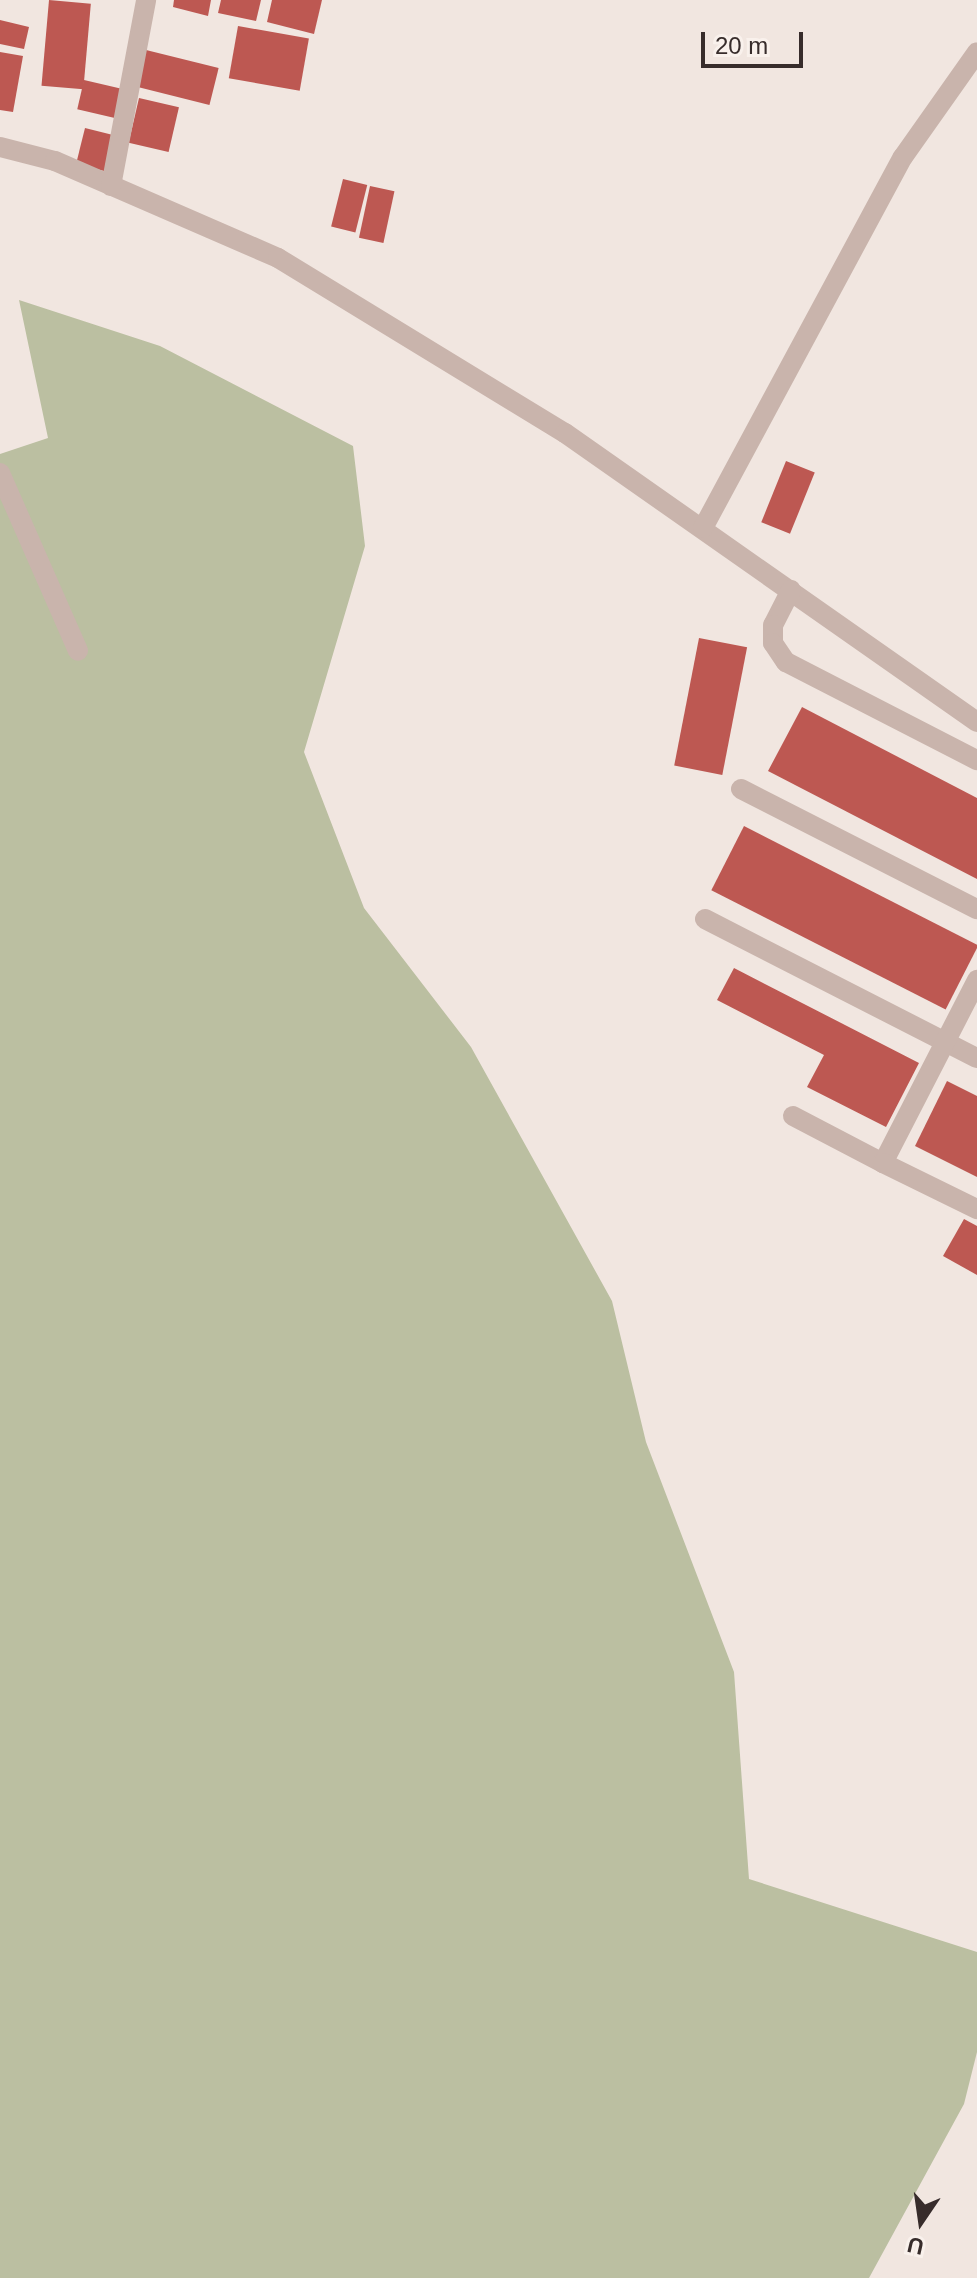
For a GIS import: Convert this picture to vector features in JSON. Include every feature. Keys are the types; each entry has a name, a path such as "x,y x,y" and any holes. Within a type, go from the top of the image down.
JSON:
{"street":[{"path":"111,186 146,0"},
{"path":"703,528 903,157 977,52"},
{"path":"0,147 111,186 278,258 565,433 977,722"},
{"path":"0,473 78,651"},
{"path":"791,590 773,625 773,643 786,662 977,760"},
{"path":"741,789 977,909"},
{"path":"705,919 977,1058"},
{"path":"883,1163 977,980"},
{"path":"793,1116 977,1209"}],"green space":[{"path":"19,300 160,346 353,446 365,546 304,752 364,908 471,1047 612,1301 646,1442 734,1672 749,1879 977,1952 977,2052 964,2104 869,2278 0,2278 0,454 48,438"}],"building":[{"path":"49,0 91,4 83,89 42,86"},
{"path":"174,0 211,0 208,16 173,7"},
{"path":"221,0 261,0 256,21 218,13"},
{"path":"272,0 322,0 314,34 267,22"},
{"path":"0,20 29,27 24,49 0,44"},
{"path":"238,26 309,39 300,91 229,78"},
{"path":"142,49 219,68 209,105 133,86"},
{"path":"0,52 23,56 13,112 0,110"},
{"path":"84,80 127,90 120,119 77,109"},
{"path":"139,98 179,107 169,152 129,143"},
{"path":"85,128 118,136 109,172 76,164"},
{"path":"343,179 367,185 355,233 331,227"},
{"path":"370,186 394,191 383,243 359,238"},
{"path":"786,461 815,473 790,534 761,522"},
{"path":"699,638 747,647 722,775 674,766"},
{"path":"802,707 977,798 977,879 768,771"},
{"path":"744,826 977,945 946,1010 711,890"},
{"path":"734,968 919,1063 886,1127 807,1087 824,1055 717,1000"},
{"path":"947,1081 977,1096 977,1177 915,1146"},
{"path":"964,1219 977,1226 977,1275 943,1256"}]}
